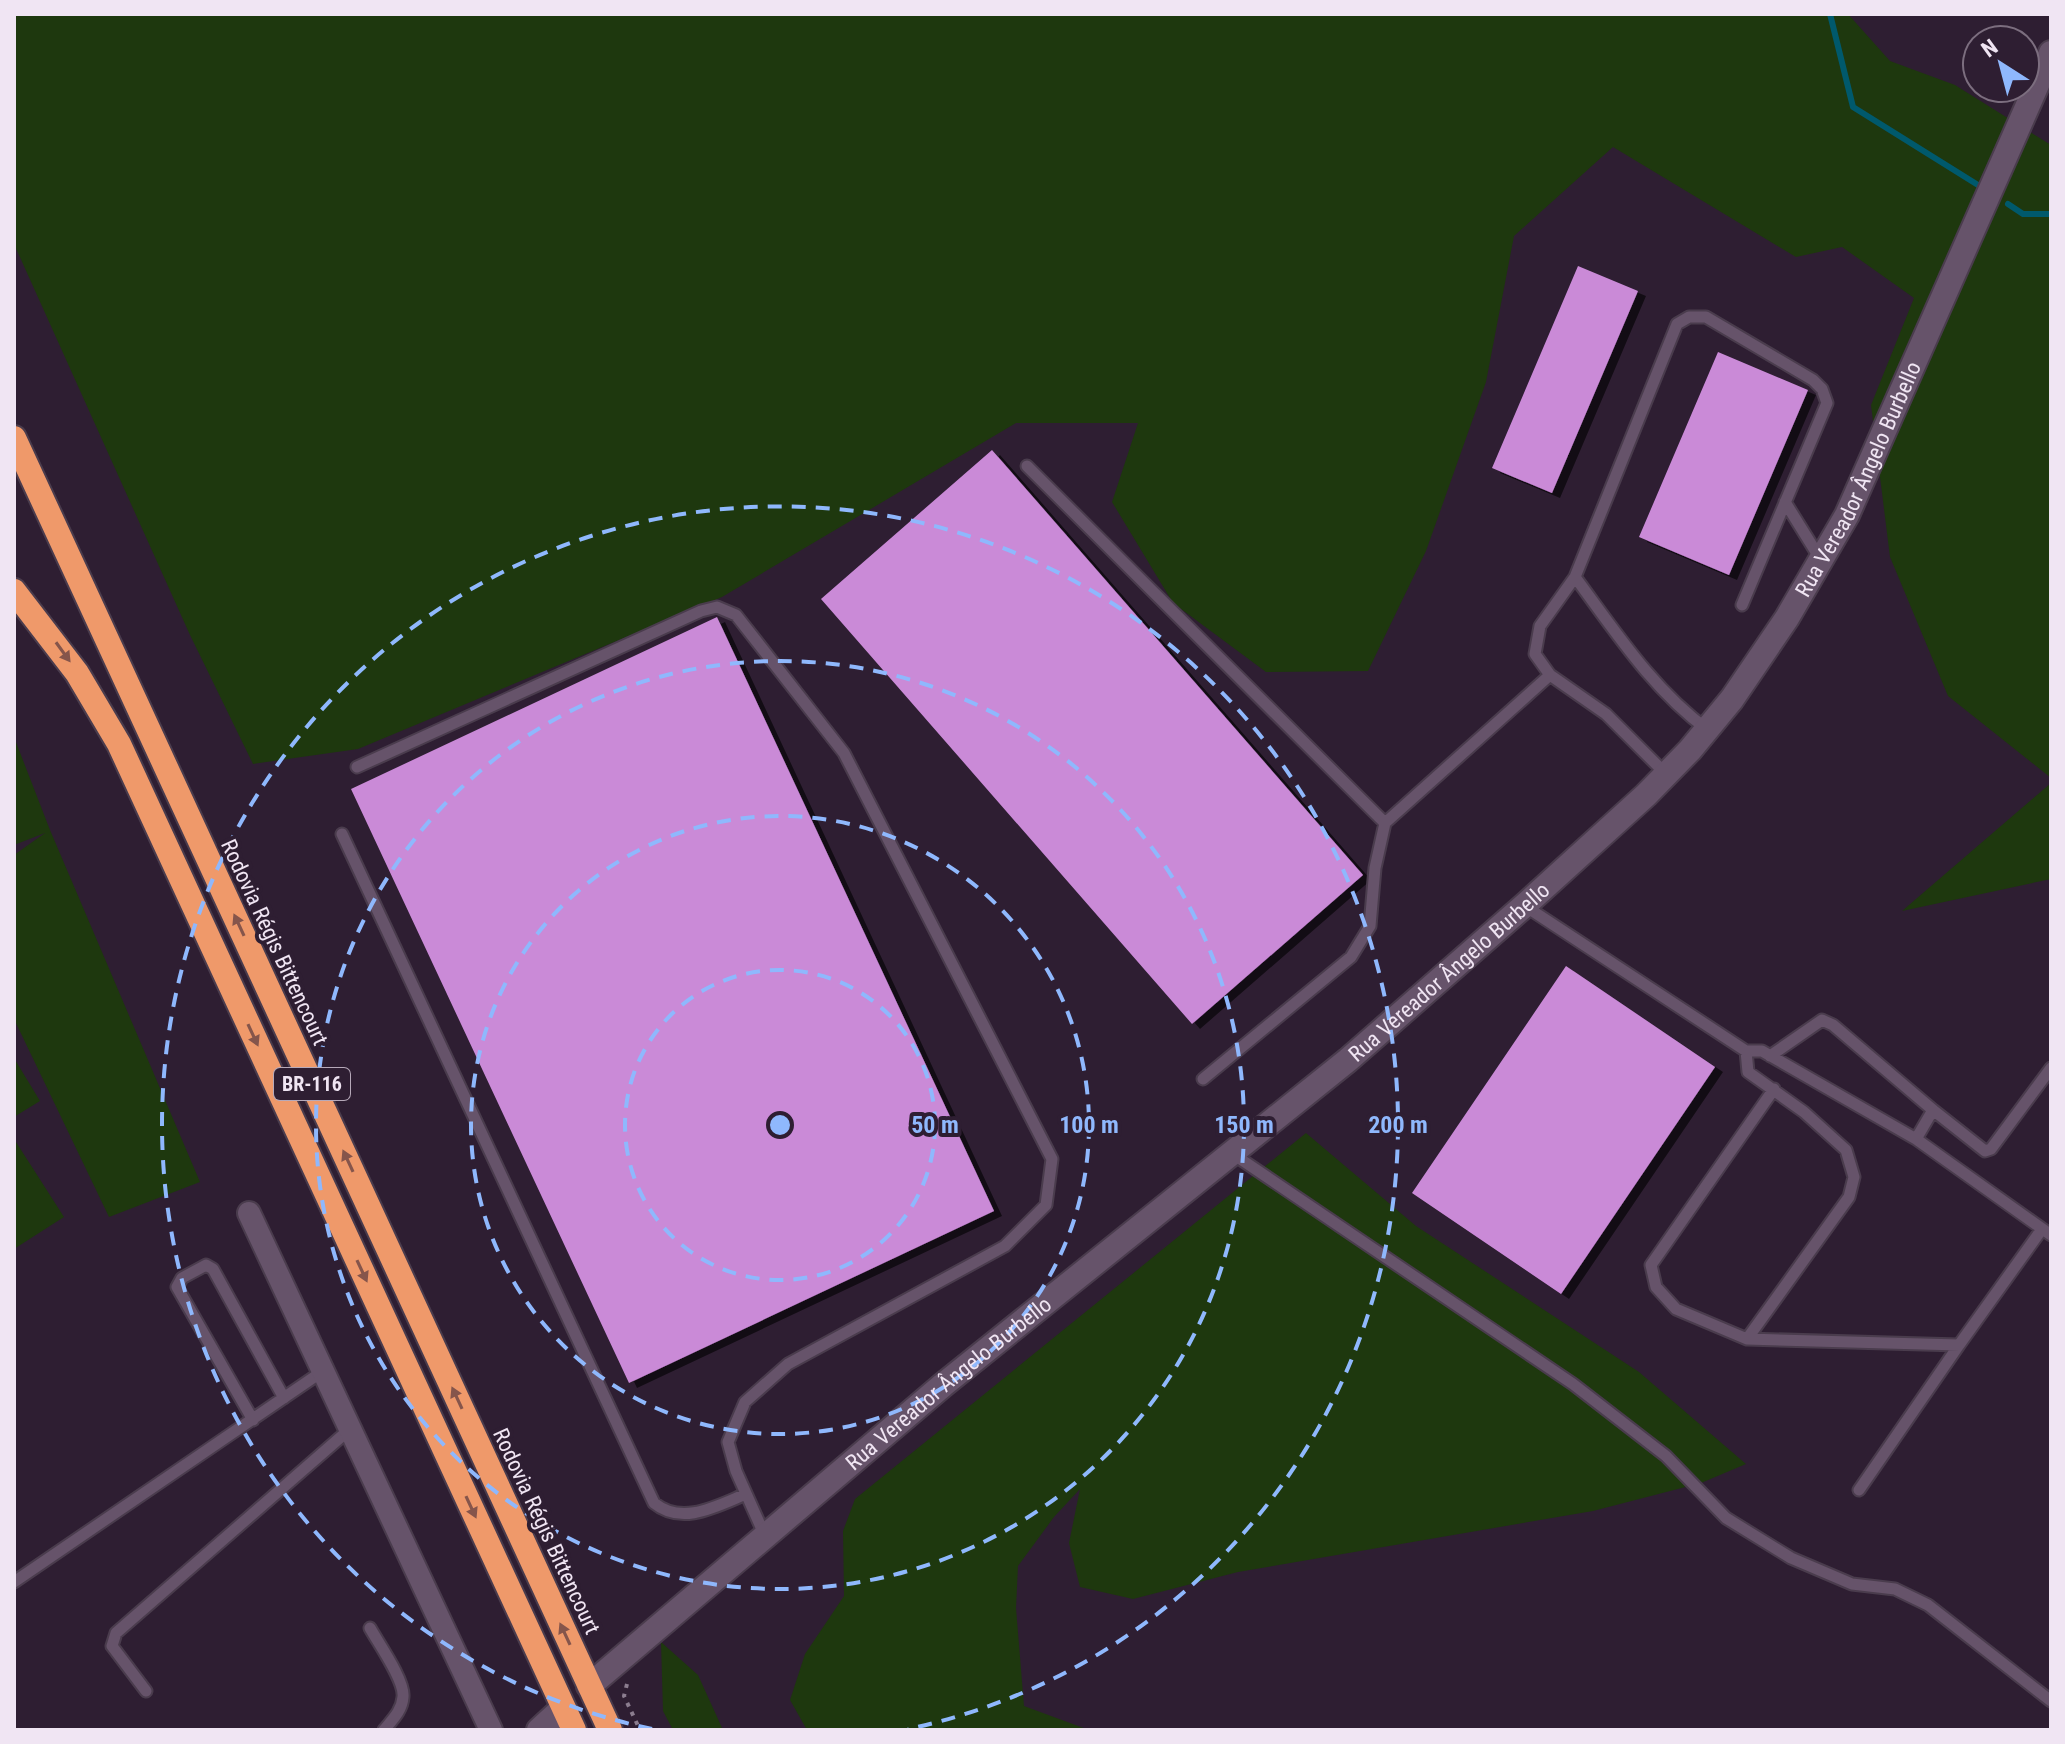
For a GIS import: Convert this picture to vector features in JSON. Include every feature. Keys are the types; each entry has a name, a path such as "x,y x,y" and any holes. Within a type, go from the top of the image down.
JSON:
{"highway":[{"name":"Rodovia Régis Bittencourt","path":"14,438 610,1730"},
{"name":"BR-116","path":"14,591 77,673 119,744 568,1719"}],"main road":[{"name":"Rua Vereador Ângelo Burbello","path":"589,1686 953,1377 1382,1032 1667,775 1708,730 1761,658 1822,561 1869,469 2051,53"},
{"path":"539,1730 568,1719"}],"street":[{"path":"249,1213 491,1730"}],"lane":[{"path":"1667,775 1606,714 1550,675 1535,654 1540,626 1575,577 1677,324 1689,317 1706,317 1813,380 1822,389 1827,403 1742,605"},
{"path":"1027,466 1385,823"},
{"path":"1785,502 1822,561"},
{"path":"1575,577 1639,664 1686,714 1708,730"},
{"path":"357,767 701,611 717,607 736,615 844,753 1052,1159 1046,1205 1005,1246 788,1364 745,1402 728,1442 765,1536"},
{"path":"1203,1079 1351,957 1370,926 1375,868 1385,823 1550,675"},
{"path":"342,834 654,1503 666,1513 699,1514 746,1494"},
{"path":"1525,905 1746,1051 1762,1051 1916,1139 2047,1232 1959,1345 1859,1490"},
{"path":"1770,1056 1822,1020 1833,1025 1985,1151 1991,1149 2051,1068"},
{"path":"1746,1051 1748,1072 1774,1089 1846,1150 1854,1177 1849,1197 1747,1339"},
{"path":"1774,1089 1651,1265 1656,1287 1676,1309 1747,1339 1959,1345"},
{"path":"1916,1139 1933,1110"},
{"path":"1233,1154 1573,1384 1666,1456 1726,1518 1815,1569 1852,1584 1895,1589 1928,1605 2051,1701"},
{"path":"253,1420 177,1287 182,1278 206,1265 213,1269 284,1398"},
{"path":"14,1582 323,1371"},
{"path":"146,1691 117,1656 112,1646 116,1633 350,1429"},
{"path":"370,1628 401,1684 404,1696 399,1713 384,1730"}],"path":[{"path":"635,1647 624,1696 640,1730"}],"green space":[{"path":"14,14 1848,14 1890,61 1955,85 1961,89 1961,104 1985,104 2051,145 2051,778 1948,696 1890,557 1871,405 1914,298 1842,247 1796,257 1613,147 1514,236 1486,382 1426,551 1368,671 1266,672 1173,603 1112,502 1138,423 1016,423 722,597 358,749 253,764 190,635 14,244"},
{"path":"14,737 50,830 200,1182 109,1217 14,1019 14,855 45,833 14,845"},
{"path":"2051,783 2051,879 1902,911"},
{"path":"14,1058 40,1101 14,1117"},
{"path":"1306,1133 1416,1226 1639,1372 1746,1464 1701,1483 1593,1511 1238,1572 1133,1599 1080,1587 1069,1543 1080,1489 1054,1517 1018,1566 1016,1608 1024,1706 1089,1730 807,1730 790,1700 805,1654 844,1596 843,1531 855,1499"},
{"path":"16,1142 64,1217 14,1249 14,1144"},
{"path":"661,1642 698,1675 723,1730 673,1730 663,1711"}],"building":[{"path":"1578,266 1638,291 1552,493 1492,468"},
{"path":"1718,352 1808,390 1729,575 1639,537"},
{"path":"992,450 1363,875 1192,1024 821,599"},
{"path":"717,617 994,1211 629,1383 351,789"},
{"path":"1566,966 1715,1067 1561,1294 1412,1193"}],"waterway":[{"path":"1830,14 1853,107 1978,185"},
{"path":"2008,204 2023,214 2051,214"}]}
